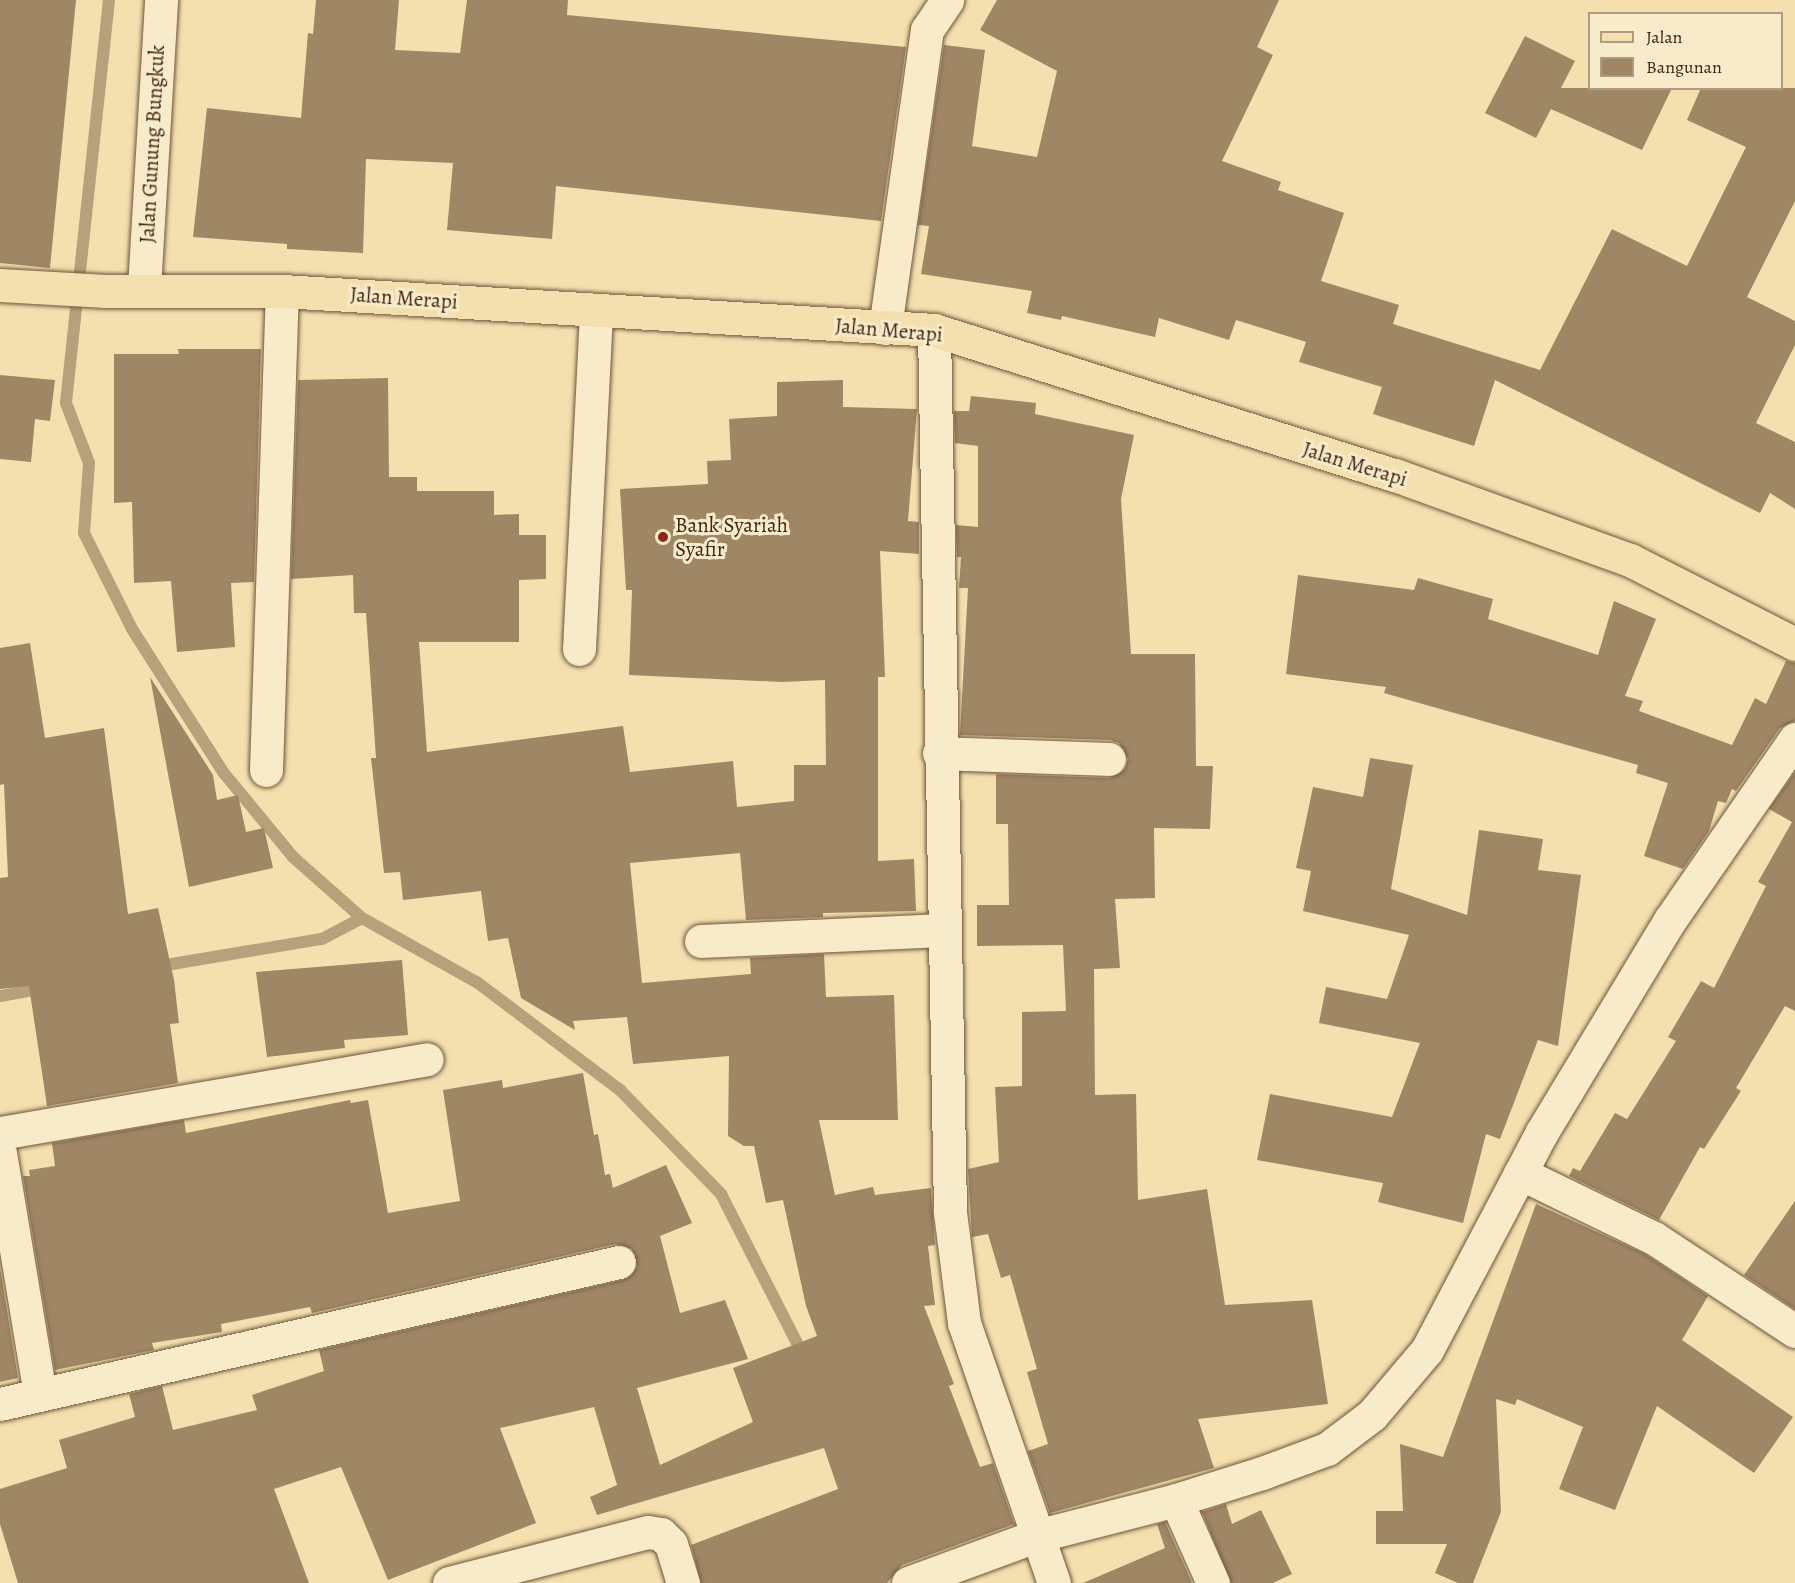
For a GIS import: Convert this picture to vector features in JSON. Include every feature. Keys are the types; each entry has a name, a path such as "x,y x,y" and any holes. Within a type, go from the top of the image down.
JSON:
{"main road":[{"name":"Jalan Merapi","path":"0,285 106,291 144,288 282,291 934,330 1395,475 1630,560 1795,644"}],"street":[{"name":"Jalan Gunung Bungkuk","path":"144,288 160,0"},
{"path":"885,328 927,30 947,0"},
{"path":"267,770 282,291"},
{"path":"579,649 596,310"},
{"path":"934,330 939,753 950,1212 964,1323 1054,1583"},
{"path":"917,1580 1036,1536 1176,1500 1327,1449 1372,1415 1427,1350 1520,1173 1670,920 1795,739"},
{"path":"939,753 1110,759"},
{"path":"701,941 943,930"},
{"path":"0,1133 427,1059"},
{"path":"0,1153 40,1394"},
{"path":"1520,1173 1654,1238 1795,1331"},
{"path":"0,1404 619,1262"},
{"path":"1176,1500 1213,1583"},
{"path":"449,1583 648,1532 661,1534 671,1544 683,1583"}],"building":[{"path":"0,0 76,0 50,268 0,263"},
{"path":"316,0 399,0 395,50 460,53 467,0 568,0 567,15 906,47 881,221 556,186 552,239 447,230 453,163 366,159 363,253 287,249 287,244 193,237 207,108 301,118 308,33 313,34"},
{"path":"997,0 1279,0 1257,47 1273,55 1222,161 1281,182 1278,190 1344,213 1321,281 1399,305 1393,324 1540,370 1612,229 1687,266 1746,147 1687,120 1700,90 1795,88 1795,201 1747,297 1795,321 1795,345 1756,423 1795,442 1795,509 1770,493 1760,513 1495,380 1474,446 1373,414 1382,387 1299,362 1306,342 1236,320 1229,340 1159,318 1155,337 1062,316 1061,320 1027,313 1032,291 921,274 929,226 918,225 944,45 985,50 972,146 1037,157 1057,71 980,30"},
{"path":"1525,36 1575,61 1561,88 1671,90 1642,150 1551,109 1536,138 1485,113"},
{"path":"178,349 261,349 254,582 231,583 235,647 177,652 171,581 134,583 132,502 114,503 114,354 179,354"},
{"path":"0,375 55,380 50,421 35,419 31,462 0,459"},
{"path":"388,378 389,477 417,477 417,491 494,491 494,515 519,514 519,535 546,535 546,579 519,580 519,642 419,642 427,752 623,726 630,772 733,761 737,807 794,801 794,765 826,765 825,680 782,682 629,675 632,590 626,590 620,489 708,484 707,461 731,460 729,419 777,416 777,382 843,380 843,407 917,409 908,521 919,522 919,554 880,551 885,677 878,677 878,861 914,859 916,911 823,913 823,917 746,920 740,853 630,863 642,983 751,974 750,958 824,954 826,997 894,995 898,1120 819,1120 835,1195 873,1187 875,1195 931,1188 935,1245 928,1246 935,1305 924,1306 954,1384 949,1386 980,1467 993,1463 1014,1524 902,1565 887,1583 701,1583 691,1545 838,1489 824,1448 597,1515 590,1497 617,1485 594,1407 500,1428 536,1523 388,1580 341,1467 274,1489 309,1583 18,1583 0,1524 0,1489 67,1468 59,1440 135,1417 129,1394 162,1386 173,1430 257,1410 252,1395 324,1371 319,1350 623,1280 637,1267 632,1249 615,1244 312,1313 310,1307 221,1324 222,1332 152,1343 154,1350 55,1370 23,1176 30,1176 29,1170 55,1166 52,1143 184,1120 186,1133 350,1100 351,1103 368,1100 388,1213 460,1201 443,1090 502,1080 503,1088 583,1073 594,1135 598,1134 605,1175 610,1174 613,1188 666,1165 692,1223 660,1236 680,1313 725,1300 748,1359 637,1388 660,1465 753,1422 733,1368 817,1336 806,1306 783,1200 766,1203 754,1146 744,1146 728,1136 729,1056 633,1064 627,1017 573,1021 575,1030 521,998 508,938 488,941 481,891 403,900 400,872 384,873 371,758 376,758 366,613 354,613 353,575 291,579 298,380"},
{"path":"971,396 1036,403 1035,414 1134,435 1121,499 1131,654 1195,654 1196,766 1213,766 1210,829 1154,828 1155,898 1115,899 1120,968 1094,969 1095,1095 1136,1094 1138,1200 1207,1189 1225,1305 1312,1300 1328,1404 1198,1419 1214,1468 1050,1513 1028,1451 1048,1444 1027,1372 1037,1369 1010,1275 1001,1278 988,1234 972,1237 968,1169 999,1162 995,1087 1022,1086 1022,1012 1066,1011 1063,945 977,946 977,905 1009,905 1008,824 996,824 996,774 1109,778 1125,769 1128,759 1119,743 1110,740 960,735 968,588 959,588 961,557 957,557 956,525 978,527 978,446 955,443 954,411 969,411"},
{"path":"1298,575 1414,590 1418,578 1493,599 1488,619 1598,655 1614,601 1656,619 1625,696 1643,701 1639,711 1732,745 1755,698 1766,704 1786,661 1795,663 1795,721 1780,728 1736,791 1732,789 1726,803 1718,801 1709,831 1683,869 1644,856 1668,783 1636,773 1638,765 1384,693 1386,687 1286,674"},
{"path":"30,643 45,738 104,728 128,914 158,908 174,980 179,1023 170,1024 178,1083 47,1106 29,986 0,989 0,878 8,877 4,784 0,785 0,648"},
{"path":"150,677 213,775 217,800 238,795 246,832 264,828 273,868 189,887"},
{"path":"1370,758 1413,765 1391,889 1467,915 1479,830 1543,839 1538,870 1581,875 1558,1046 1538,1040 1500,1139 1486,1134 1463,1223 1378,1202 1383,1183 1257,1160 1270,1094 1392,1117 1420,1043 1319,1023 1326,987 1387,999 1409,935 1303,911 1311,871 1296,868 1313,787 1363,797"},
{"path":"1795,772 1795,1011 1785,1006 1736,1088 1741,1091 1704,1149 1700,1147 1659,1220 1569,1176 1573,1168 1580,1171 1615,1113 1627,1119 1676,1041 1668,1037 1701,981 1714,988 1766,886 1758,882 1792,822 1769,809"},
{"path":"402,960 408,1035 344,1040 345,1048 267,1057 256,972"},
{"path":"1795,1201 1795,1309 1744,1275"},
{"path":"1536,1204 1645,1254 1708,1296 1682,1340 1793,1417 1754,1473 1657,1406 1615,1510 1559,1489 1583,1427 1517,1399 1515,1405 1496,1399 1501,1512 1473,1583 1458,1583 1435,1573 1447,1544 1376,1544 1376,1511 1403,1511 1400,1444 1443,1457"},
{"path":"0,1268 18,1378 0,1382"},
{"path":"1226,1504 1232,1524 1261,1510 1292,1574 1273,1583 1231,1583 1202,1512"},
{"path":"1165,1522 1192,1583 1083,1583 1165,1548 1157,1524"}],"waterway":[{"path":"109,0 66,403 89,463 84,533 132,629 223,772 293,857 362,918 478,983 620,1090 721,1194 805,1359"},
{"path":"154,967 322,939 362,918"},
{"path":"0,996 46,988"}],"place":[{"name":"Bank Syariah Syafir","path":"663,537"}]}
